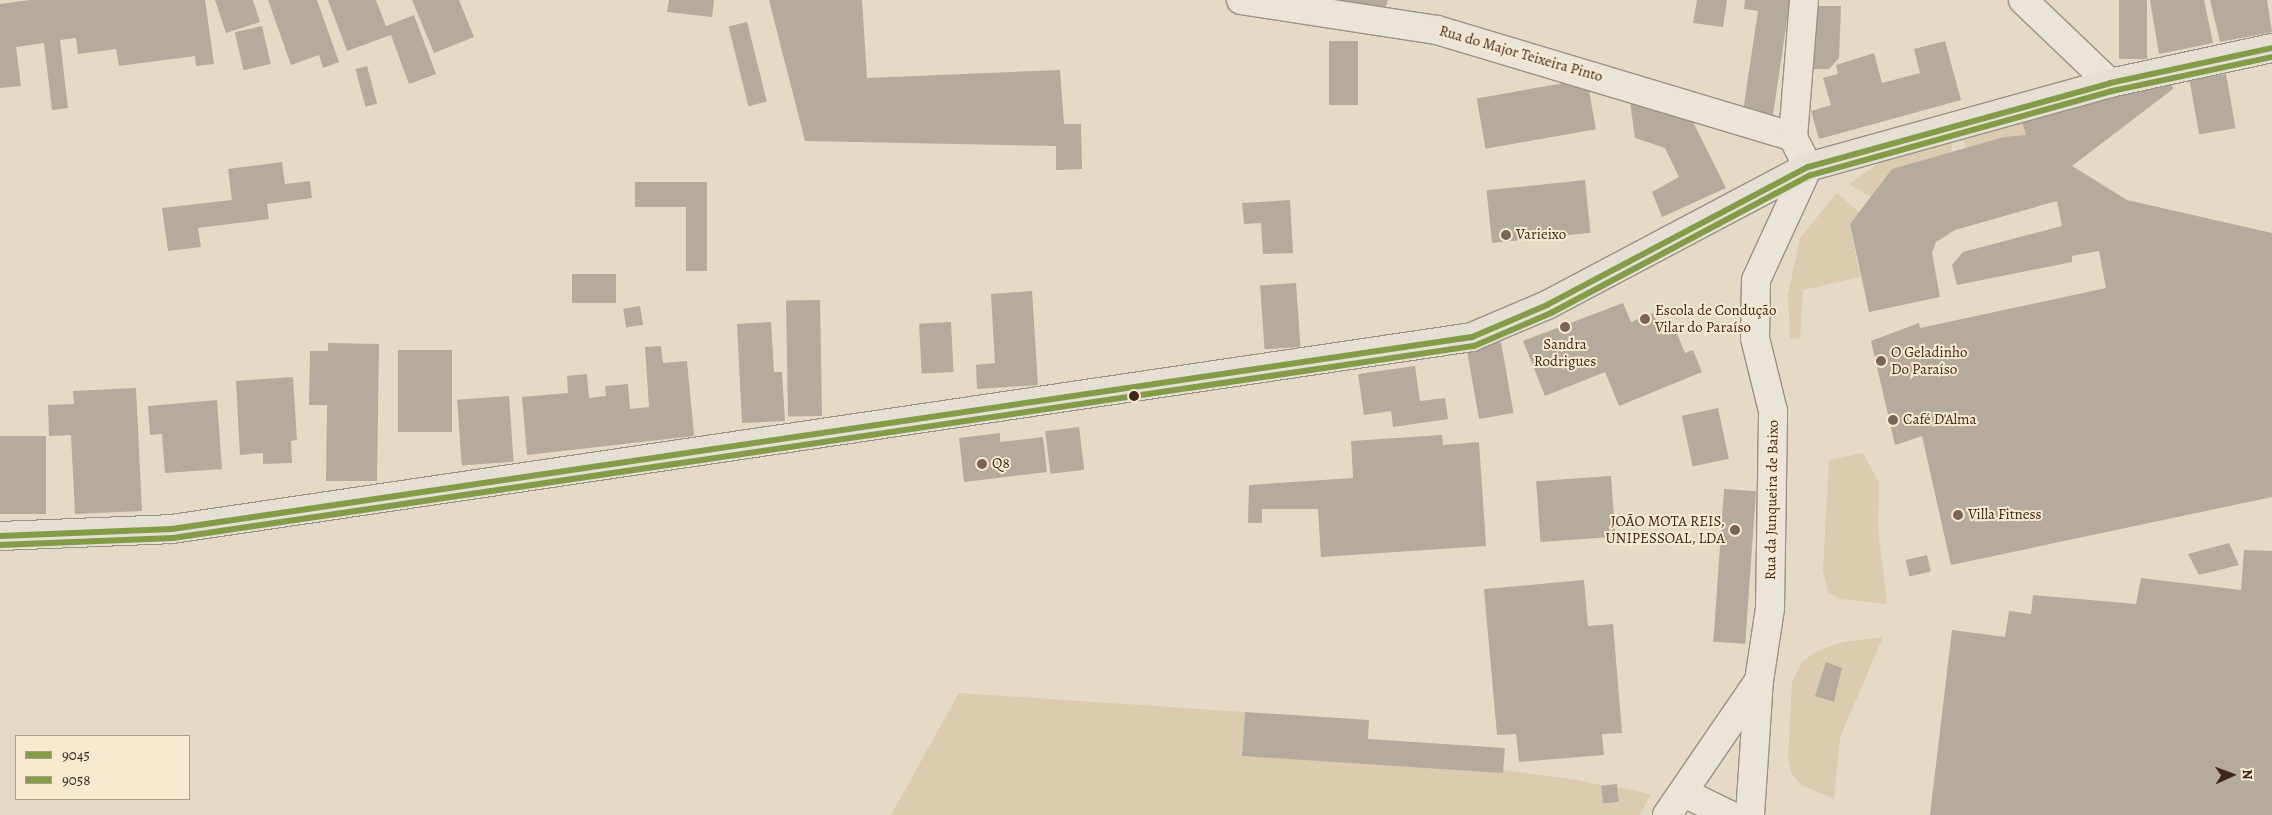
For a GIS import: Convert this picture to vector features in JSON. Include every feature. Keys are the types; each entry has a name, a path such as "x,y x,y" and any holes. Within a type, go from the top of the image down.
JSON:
{"main road":[{"path":"0,536 172,529 1472,337 1547,305 1808,167 2110,82 2272,48"}],"street":[{"name":"Rua do Major Teixeira Pinto","path":"1242,0 1437,30 1792,138"},
{"path":"1804,0 1792,138 1808,167"},
{"path":"2022,0 2110,82"},
{"name":"Rua da Junqueira de Baixo","path":"1750,815 1759,681 1770,608 1773,411 1755,338 1756,280 1808,167"},
{"path":"1666,815 1684,793 1759,681"},
{"path":"1684,793 1730,815"}],"shaded area":[{"path":"2022,122 2026,135 1965,149 1964,137"},
{"path":"1951,141 1952,152 1892,169 1871,197 1849,184 1885,159"},
{"path":"1837,193 1859,212 1850,224 1860,277 1803,290 1800,339 1790,338 1788,295 1800,238"},
{"path":"1863,453 1879,483 1878,529 1887,604 1840,599 1828,592 1823,571 1829,460"},
{"path":"1883,637 1840,737 1834,799 1803,786 1792,775 1788,758 1792,683 1801,663 1817,651 1843,642"},
{"path":"959,693 1245,712 1243,756 1503,770 1601,785 1603,804 1619,802 1618,787 1651,794 1640,815 891,815"}],"building":[{"path":"30,0 205,0 214,64 196,66 195,56 119,66 116,49 78,54 76,38 60,40 68,108 52,110 44,43 16,47 21,86 0,88 0,4"},
{"path":"215,0 253,0 260,22 226,33"},
{"path":"268,0 317,0 339,62 323,68 319,55 291,65"},
{"path":"328,0 376,0 386,26 414,15 436,74 409,84 391,35 347,51"},
{"path":"412,0 459,0 474,37 434,53"},
{"path":"669,0 714,0 712,17 667,12"},
{"path":"769,0 862,0 867,78 1060,70 1064,124 1081,124 1082,169 1056,170 1056,146 805,141"},
{"path":"1341,0 1388,0 1383,15"},
{"path":"1697,0 1727,0 1723,27 1693,23"},
{"path":"1745,0 1790,0 1773,115 1743,111 1758,11 1744,9"},
{"path":"2119,0 2147,0 2147,59 2119,59"},
{"path":"2150,0 2204,0 2213,43 2159,54"},
{"path":"2210,0 2267,0 2272,32 2220,42"},
{"path":"1813,6 1841,6 1839,58 1829,69 1814,69"},
{"path":"747,22 767,102 748,106 729,27"},
{"path":"262,26 271,64 243,70 235,32"},
{"path":"1329,41 1358,41 1358,105 1329,105"},
{"path":"1945,41 1961,100 1819,139 1811,111 1831,105 1823,78 1838,74 1836,65 1874,53 1882,83 1920,73 1914,49"},
{"path":"367,66 377,104 366,107 355,69"},
{"path":"2226,74 2236,128 2199,135 2190,80"},
{"path":"1587,79 1596,129 1486,149 1477,98"},
{"path":"2172,84 2173,89 2072,166 2127,200 2272,233 2272,497 1951,565 1922,436 1895,445 1871,341 1919,323 1920,328 2106,288 2099,251 2072,256 2072,262 1957,285 1952,265 1963,252 2062,226 2057,201 1955,230 1936,242 1932,253 1940,297 1869,312 1850,224 1892,169 2004,137 2026,135 2022,122 2137,85"},
{"path":"1630,102 1693,122 1726,188 1662,217 1652,192 1679,177 1665,148 1635,138"},
{"path":"282,162 285,184 310,181 312,198 267,204 269,219 198,228 201,247 168,251 162,208 232,200 228,169"},
{"path":"1585,180 1591,233 1492,243 1487,190"},
{"path":"635,182 707,182 707,271 686,271 686,207 635,207"},
{"path":"1290,200 1293,253 1263,254 1261,223 1244,224 1242,203"},
{"path":"572,274 616,274 616,303 572,303"},
{"path":"1296,283 1300,347 1265,349 1260,286"},
{"path":"1032,291 1038,385 977,389 976,365 995,363 991,294"},
{"path":"820,300 822,416 788,417 786,301"},
{"path":"1623,303 1631,322 1653,313 1660,330 1673,324 1685,353 1693,350 1702,372 1619,406 1605,372 1545,396 1523,341"},
{"path":"640,306 643,325 626,327 623,309"},
{"path":"771,322 774,372 782,372 785,421 742,423 737,324"},
{"path":"951,322 954,372 922,374 919,324"},
{"path":"1501,342 1514,413 1479,419 1467,348"},
{"path":"328,343 379,344 377,481 326,481 327,405 309,405 310,351 328,351"},
{"path":"661,346 663,363 687,361 694,436 527,455 522,397 568,393 567,376 587,374 589,398 606,396 605,386 628,384 630,409 649,407 645,347"},
{"path":"398,350 452,350 452,432 398,432"},
{"path":"1415,366 1420,401 1445,398 1448,419 1393,427 1391,411 1364,415 1358,374"},
{"path":"293,377 297,440 291,441 292,463 263,464 263,453 240,455 236,381"},
{"path":"136,388 142,511 75,514 71,435 49,436 48,405 74,404 73,391"},
{"path":"509,396 514,462 462,465 457,400"},
{"path":"217,400 222,469 165,473 162,434 150,435 148,406"},
{"path":"1718,408 1729,459 1693,467 1682,416"},
{"path":"1079,427 1084,470 1050,474 1045,431"},
{"path":"1000,433 1000,442 1043,437 1047,472 964,482 959,438"},
{"path":"1442,435 1443,445 1479,442 1486,546 1321,557 1318,509 1262,509 1262,523 1248,523 1249,485 1353,478 1351,441"},
{"path":"0,436 46,436 46,514 0,514"},
{"path":"1611,476 1615,537 1540,542 1536,481"},
{"name":"JOÃO MOTA REIS, UNIPESSOAL, LDA","path":"1724,489 1756,491 1745,644 1713,642"},
{"path":"2229,543 2239,565 2199,575 2188,554"},
{"path":"2244,550 2272,551 2272,815 1930,815 1952,630 2005,637 2009,611 2031,614 2033,595 2136,604 2141,578 2241,590"},
{"path":"1927,555 1931,572 1909,577 1906,560"},
{"path":"1584,580 1588,626 1613,624 1622,733 1602,734 1604,755 1519,762 1516,734 1497,735 1484,589"},
{"path":"1826,662 1842,668 1834,702 1815,696"},
{"path":"1245,712 1369,720 1368,739 1505,748 1503,773 1242,756"},
{"path":"1617,784 1619,802 1603,804 1601,786"}],"transit line":[{"name":"9045","path":"0,536 172,529 1472,337 1547,305 1808,167 2110,83 2272,48"},
{"name":"9058","path":"0,545 173,538 1474,346 1551,313 1811,175 2112,91 2272,57"}],"place":[{"name":"Varieixo","path":"1506,235"},
{"name":"Escola de Condução Vilar do Paraíso","path":"1645,319"},
{"name":"Sandra Rodrigues","path":"1565,327"},
{"name":"O Geladinho Do Paraíso","path":"1881,361"},
{"name":"Café D'Alma","path":"1893,420"},
{"name":"Q8","path":"982,464"},
{"name":"Villa Fitness","path":"1958,515"},
{"name":"JOÃO MOTA REIS, UNIPESSOAL, LDA","path":"1735,530"}]}
